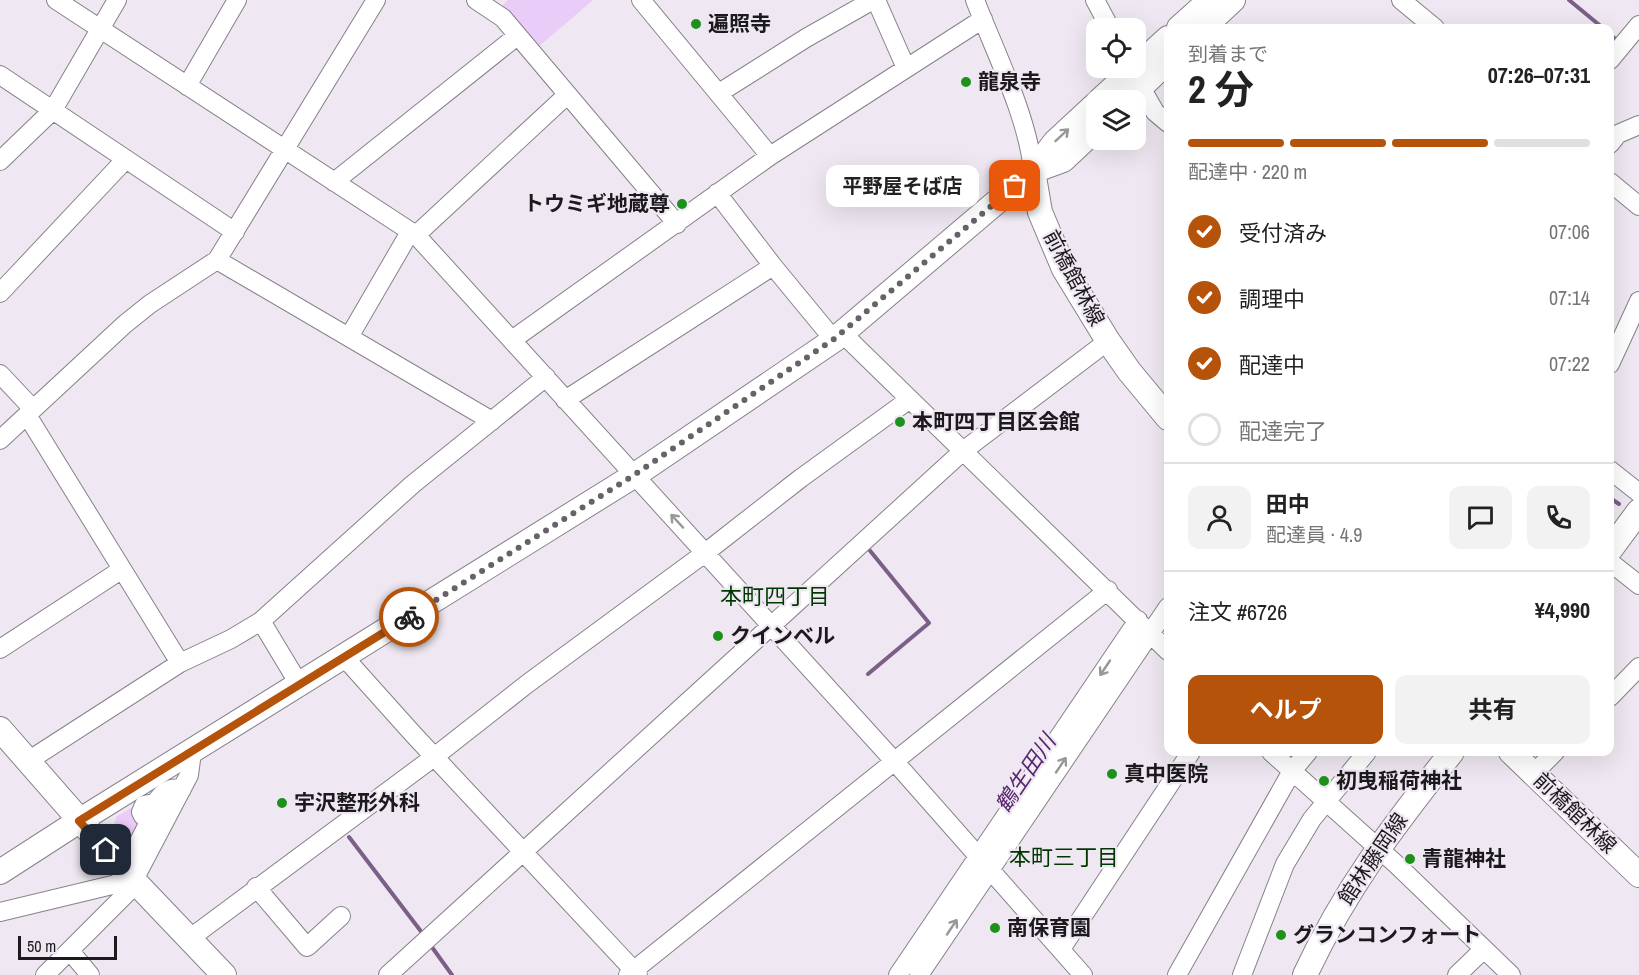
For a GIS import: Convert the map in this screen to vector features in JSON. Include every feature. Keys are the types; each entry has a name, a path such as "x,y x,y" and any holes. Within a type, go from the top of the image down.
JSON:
{"main road":[{"path":"1183,24 1210,0"},
{"path":"1207,24 1233,0"},
{"path":"1132,82 1164,43"},
{"path":"1118,90 1164,63"},
{"path":"0,872 634,475 838,336 1033,171 1055,142 1086,113"},
{"path":"1033,171 1063,160 1086,138"},
{"name":"前橋館林線","path":"1033,171 1040,212 1064,269 1108,341 1164,413"},
{"path":"1614,545 1639,511"},
{"path":"0,729 126,873 224,975"},
{"name":"館林藤岡線","path":"1305,975 1341,905 1378,847 1449,756"},
{"name":"前橋館林線","path":"1515,756 1639,875"}],"street":[{"path":"56,0 413,233 895,762 1083,975"},
{"path":"0,161 53,110 117,0"},
{"path":"187,86 237,0"},
{"path":"0,440 125,324 150,304 217,260 376,0"},
{"path":"641,0 770,156"},
{"path":"719,93 806,38 875,0 906,68"},
{"path":"975,0 1019,112 1031,149 1033,171"},
{"path":"1095,0 1105,18"},
{"path":"1401,0 1430,24"},
{"path":"488,3 677,224"},
{"path":"512,340 770,156 982,19"},
{"path":"1614,55 1639,25"},
{"path":"334,182 517,36"},
{"path":"0,75 235,232"},
{"path":"1132,82 1155,112 1164,120"},
{"path":"349,338 413,233 567,95"},
{"path":"1614,134 1639,125"},
{"path":"0,293 125,160"},
{"path":"1614,185 1639,206"},
{"path":"717,193 773,266 838,336 910,399 1164,647"},
{"path":"217,260 492,421"},
{"path":"566,400 773,266"},
{"path":"1614,355 1639,301"},
{"path":"388,975 963,451 1108,341"},
{"path":"0,374 30,412 121,570 180,663"},
{"path":"28,761 180,663 231,639 261,621 413,484 546,377"},
{"path":"189,939 705,553 801,478 910,399"},
{"path":"1614,473 1639,493"},
{"path":"1614,565 1639,585"},
{"path":"0,649 121,570"},
{"path":"344,657 633,974 1108,590"},
{"path":"898,975 983,864 1145,626 1164,610"},
{"path":"261,621 299,684"},
{"path":"1614,693 1639,667"},
{"path":"0,912 126,873 183,789 189,775 192,752"},
{"path":"1061,949 1188,756"},
{"path":"1276,756 1378,847 1511,975"},
{"path":"1177,975 1292,771 1305,756"},
{"path":"1242,975 1285,864 1312,819 1364,756"},
{"path":"1534,774 1551,756"},
{"path":"45,975 126,893 126,873 148,813 161,793 172,788 183,789"},
{"path":"116,799 128,809 148,813"},
{"path":"919,975 983,864"},
{"path":"256,887 307,947 341,916"},
{"path":"1457,975 1484,949"},
{"path":"70,951 90,975"}],"shaded area":[{"path":"508,0 593,0 536,49 501,7"},
{"path":"177,780 138,862 112,833 116,817"}],"waterway":[{"path":"1569,0 1598,24"},
{"path":"1614,501 1619,504"},
{"path":"867,547 929,623 868,674"},
{"path":"349,837 423,934"},
{"path":"429,943 452,975"}],"way so far":[{"path":"409,617 634,475 834,339 1015,186"}],"place":[{"name":"遍照寺","path":"696,24"},
{"name":"龍泉寺","path":"966,82"},
{"name":"平野屋そば店","path":"1015,186"},
{"name":"トウミギ地蔵尊","path":"682,204"},
{"name":"本町四丁目区会館","path":"900,422"},
{"name":"クインベル","path":"718,636"},
{"name":"真中医院","path":"1112,774"},
{"name":"初曳稲荷神社","path":"1324,781"},
{"name":"宇沢整形外科","path":"282,803"},
{"name":"青龍神社","path":"1410,859"},
{"name":"南保育園","path":"995,928"},
{"name":"グランコンフォート","path":"1281,935"}],"district":[{"name":"本町四丁目","path":"775,596"},
{"name":"本町三丁目","path":"1064,857"}],"route":[{"path":"106,850 79,821 409,617"}],"water label":[{"name":"鶴生田川","path":"1025,773"}]}
